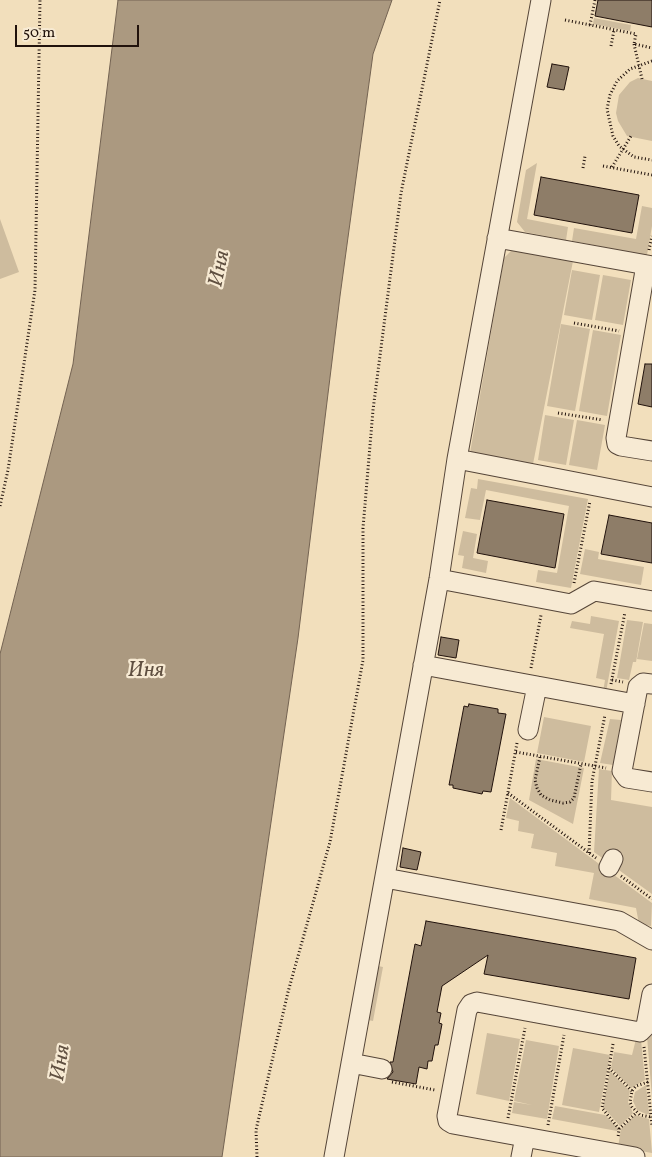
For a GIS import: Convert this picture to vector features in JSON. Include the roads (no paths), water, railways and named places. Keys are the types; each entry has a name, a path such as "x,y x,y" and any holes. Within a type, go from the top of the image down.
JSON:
{"lane":[{"path":"334,1157 439,580 457,459 541,0"},
{"path":"498,238 649,266 645,311 634,334 618,423 617,444 652,451"},
{"path":"457,459 652,497"},
{"path":"439,580 570,604 594,591 652,601"},
{"path":"423,665 634,704"},
{"path":"652,684 640,684 634,704 622,770 627,778 652,782"},
{"path":"528,730 537,686"},
{"path":"385,878 619,921 652,940"},
{"path":"635,1157 448,1121 451,1093 467,1010 471,1004 477,1002 640,1032 646,1026 652,994"},
{"path":"352,1063 386,1075"},
{"path":"521,1157 525,1137"}],"water":[{"name":"Иня","path":"118,0 392,0 373,54 340,296 298,638 222,1157 0,1157 0,654 73,364"}]}
